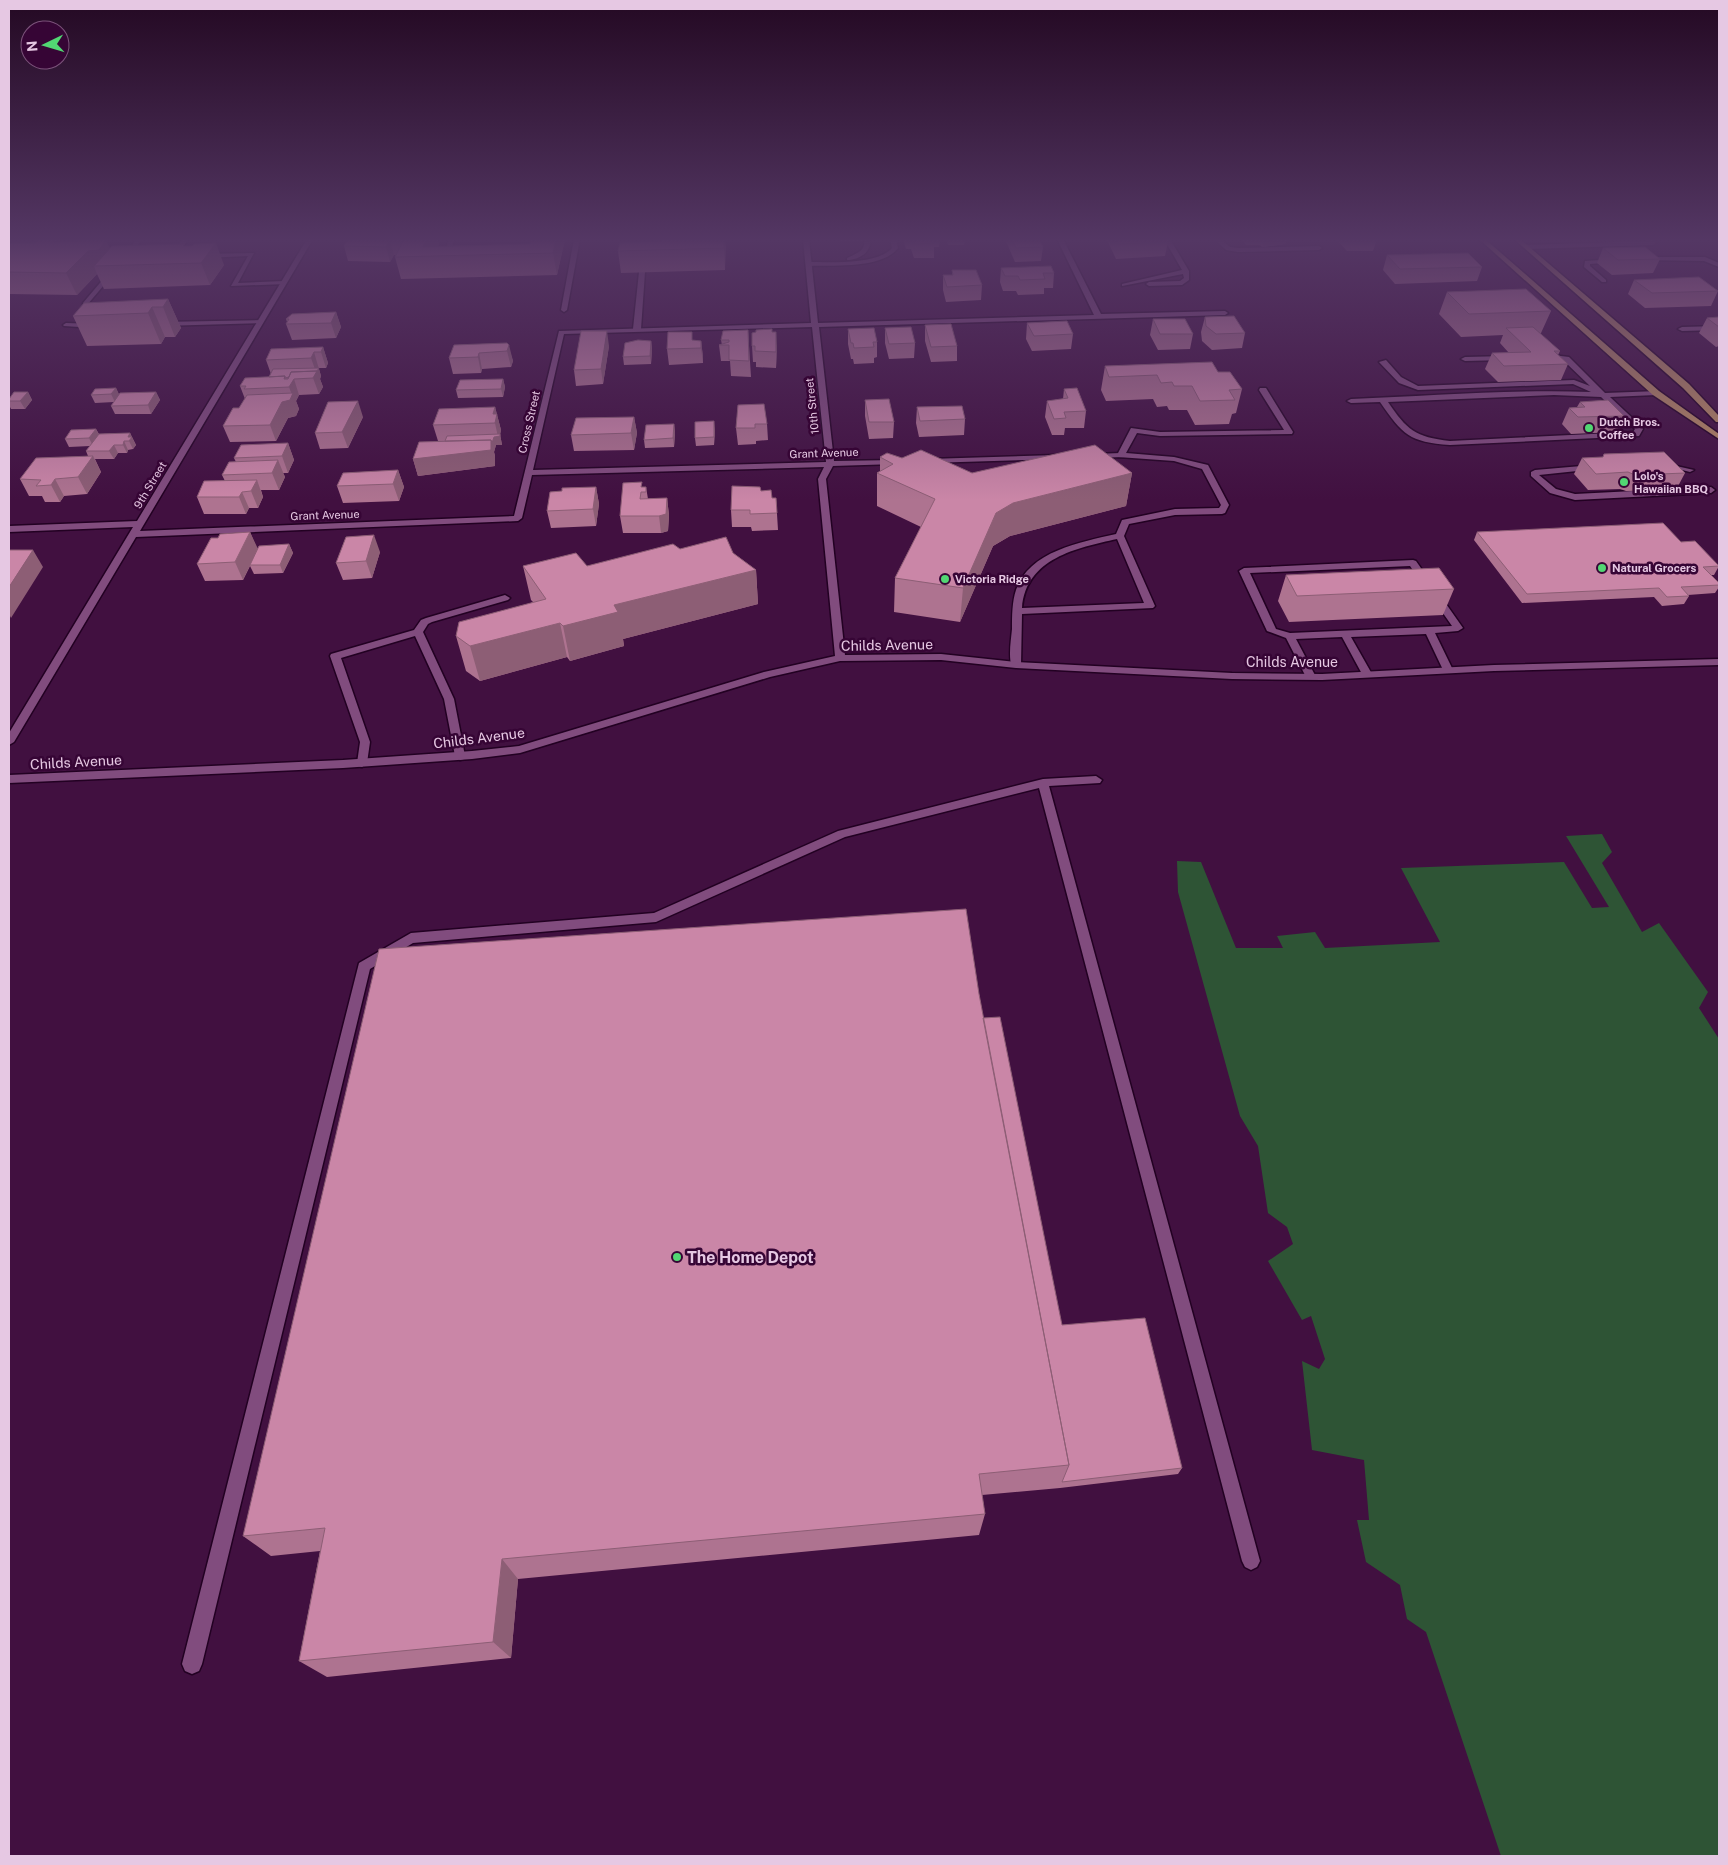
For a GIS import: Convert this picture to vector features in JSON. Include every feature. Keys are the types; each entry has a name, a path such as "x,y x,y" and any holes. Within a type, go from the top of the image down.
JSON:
{"main road":[{"path":"1580,326 1656,394 1719,437"},
{"path":"1617,326 1686,386 1719,420"}],"street":[{"name":"9th Street","path":"9,742 259,326"},
{"path":"637,329 743,326"},
{"name":"10th Street","path":"815,326 830,464 822,478 840,658"},
{"path":"1682,329 1719,328"},
{"name":"Cross Street","path":"518,518 561,332 637,329"},
{"path":"1478,352 1513,357 1490,364 1465,359 1478,352"},
{"path":"1382,399 1409,435 1430,442 1636,434 1639,429 1566,359 1554,356 1539,356 1573,366"},
{"path":"1383,362 1399,382 1406,386 1418,388 1574,382 1604,395"},
{"path":"1121,455 1134,430 1160,434 1289,432 1263,390"},
{"path":"1350,400 1554,393 1604,395 1656,394"},
{"path":"1019,610 1150,606 1120,536 1125,522 1175,512 1222,511 1224,505 1205,467 1174,459 1121,455 1082,456"},
{"path":"917,461 1063,457"},
{"name":"Grant Avenue","path":"528,474 907,462"},
{"path":"1660,464 1690,470"},
{"path":"1604,467 1548,470 1535,472 1535,476 1547,490 1560,496 1575,497 1711,490"},
{"name":"Grant Avenue","path":"133,534 518,518"},
{"path":"9,529 140,524"},
{"path":"1016,665 1021,589 1041,563 1083,545 1120,536"},
{"path":"1414,563 1458,628 1429,630 1290,636 1272,631 1244,571 1414,563"},
{"path":"362,763 365,742 335,656 418,632 424,622 429,620 505,598"},
{"path":"1429,630 1448,670"},
{"path":"418,632 449,699 460,756"},
{"path":"1345,634 1367,674"},
{"path":"1290,636 1311,677"},
{"name":"Childs Avenue","path":"9,779 362,763 460,756 520,749 768,674 840,658 941,657 1016,665 1232,676 1311,677 1448,670 1719,662"},
{"path":"192,1664 364,966 411,938 656,917 842,834 1043,783 1096,780"},
{"path":"1043,783 1251,1560"}],"green space":[{"path":"1602,834 1612,852 1602,863 1642,932 1659,923 1708,992 1699,1008 1719,1039 1719,1856 1501,1856 1426,1632 1407,1619 1400,1585 1366,1562 1357,1520 1369,1520 1364,1460 1312,1450 1302,1361 1319,1369 1325,1359 1311,1316 1302,1320 1268,1261 1293,1244 1287,1227 1268,1213 1258,1146 1240,1116 1178,892 1177,861 1201,862 1236,948 1283,948 1277,936 1315,932 1325,948 1440,942 1401,868 1564,862 1592,908 1609,907 1566,836"}],"building":[{"path":"925,326 952,326 957,346 931,347"},
{"path":"1029,326 1069,326 1073,334 1034,336"},
{"path":"1156,326 1189,326 1193,334 1160,334"},
{"path":"1206,326 1240,326 1245,333 1216,334"},
{"path":"911,327 915,343 889,344 885,328"},
{"path":"1533,327 1560,351 1554,351 1568,364 1504,366 1492,353 1531,352 1506,328"},
{"path":"874,328 877,342 873,342 874,347 854,348 848,329"},
{"path":"772,329 772,332 776,332 776,352 755,351 755,346 752,346 752,333 756,332 756,330"},
{"path":"748,330 749,361 729,360 729,345 719,345 729,342 729,340 721,340 723,331"},
{"path":"581,331 607,331 601,369 574,370"},
{"path":"668,332 692,332 692,340 701,341 701,348 667,349"},
{"path":"638,340 651,341 650,356 623,357 625,343"},
{"path":"507,343 509,345 507,351 479,353 478,357 449,358 454,345"},
{"path":"323,347 321,352 314,352 311,358 266,360 271,349"},
{"path":"1212,362 1218,372 1230,372 1242,389 1229,390 1235,400 1200,401 1192,386 1174,386 1172,382 1161,383 1157,375 1109,377 1105,366"},
{"path":"319,368 317,371 291,372 289,377 285,378 285,376 269,377 273,369"},
{"path":"317,371 313,378 294,379 289,387 244,389 246,386 240,386 245,378 285,376 284,379 288,379 291,372"},
{"path":"503,379 501,389 456,390 460,380"},
{"path":"116,388 111,394 91,395 95,389"},
{"path":"1077,388 1086,411 1064,412 1066,418 1054,419 1047,401 1068,398 1064,389"},
{"path":"14,392 28,392 20,401 9,401"},
{"path":"156,392 148,405 111,406 120,393"},
{"path":"293,393 290,400 282,402 270,425 223,426 233,408 239,408 247,395"},
{"path":"889,399 894,422 869,422 865,400"},
{"path":"1608,400 1624,416 1578,417 1569,408 1585,407 1580,402"},
{"path":"358,401 342,432 315,433 328,402"},
{"path":"764,404 767,424 755,424 755,428 736,428 738,405"},
{"path":"962,406 965,419 920,421 917,407"},
{"path":"495,407 493,414 497,414 495,423 433,425 439,409"},
{"path":"634,417 631,433 571,435 576,418"},
{"path":"714,421 714,437 695,438 695,422"},
{"path":"674,424 673,438 644,440 646,425"},
{"path":"96,429 89,438 65,439 71,430"},
{"path":"130,433 128,437 132,437 129,441 124,441 123,445 114,445 109,451 86,451 99,434"},
{"path":"500,434 500,436 494,437 492,443 491,440 445,441 447,436"},
{"path":"491,440 491,450 413,459 419,442"},
{"path":"288,443 282,456 234,458 241,445"},
{"path":"1095,445 1132,473 1013,503 996,513 963,588 895,578 935,499 877,473 893,464 880,457 887,453 902,458 921,450 972,473"},
{"path":"1664,452 1685,473 1635,475 1628,472 1596,474 1582,458 1603,457 1604,454"},
{"path":"93,456 78,477 55,479 51,485 36,486 41,480 20,479 36,458"},
{"path":"278,460 272,473 222,475 229,462"},
{"path":"398,470 393,484 337,486 343,473"},
{"path":"257,480 251,491 242,492 239,497 197,497 204,481"},
{"path":"642,482 641,487 646,487 646,492 641,492 640,499 667,498 666,514 659,516 620,516 623,483"},
{"path":"732,486 760,487 761,491 771,490 772,498 776,498 777,513 750,514 750,510 731,510"},
{"path":"596,487 593,509 547,511 550,492 562,491 562,488"},
{"name":"Natural Grocers","path":"1663,523 1681,542 1695,541 1719,566 1703,567 1719,585 1681,587 1689,596 1667,597 1659,588 1527,594 1477,532"},
{"path":"250,532 235,562 197,564 211,538 218,538 220,534"},
{"path":"374,535 366,561 336,563 346,537"},
{"path":"726,537 733,553 756,570 614,605 618,612 563,626 560,623 470,646 456,636 459,622 546,599 523,566 576,553 587,566 673,544 680,549"},
{"path":"289,544 280,565 250,565 259,546"},
{"path":"9,550 33,550 9,587"},
{"path":"1439,568 1454,589 1297,596 1286,575"},
{"name":"The Home Depot","path":"966,909 979,994 1069,1465 979,1474 985,1514 502,1559 493,1642 299,1661 325,1528 243,1536 379,949"},
{"path":"1000,1017 1062,1325 1145,1318 1182,1468 1062,1482 1069,1465 983,1018"}],"place":[{"name":"Dutch Bros. Coffee","path":"1589,428"},
{"name":"Lolo's Hawaiian BBQ","path":"1624,482"},
{"name":"Natural Grocers","path":"1602,568"},
{"name":"Victoria Ridge","path":"945,579"},
{"name":"The Home Depot","path":"677,1257"}]}
